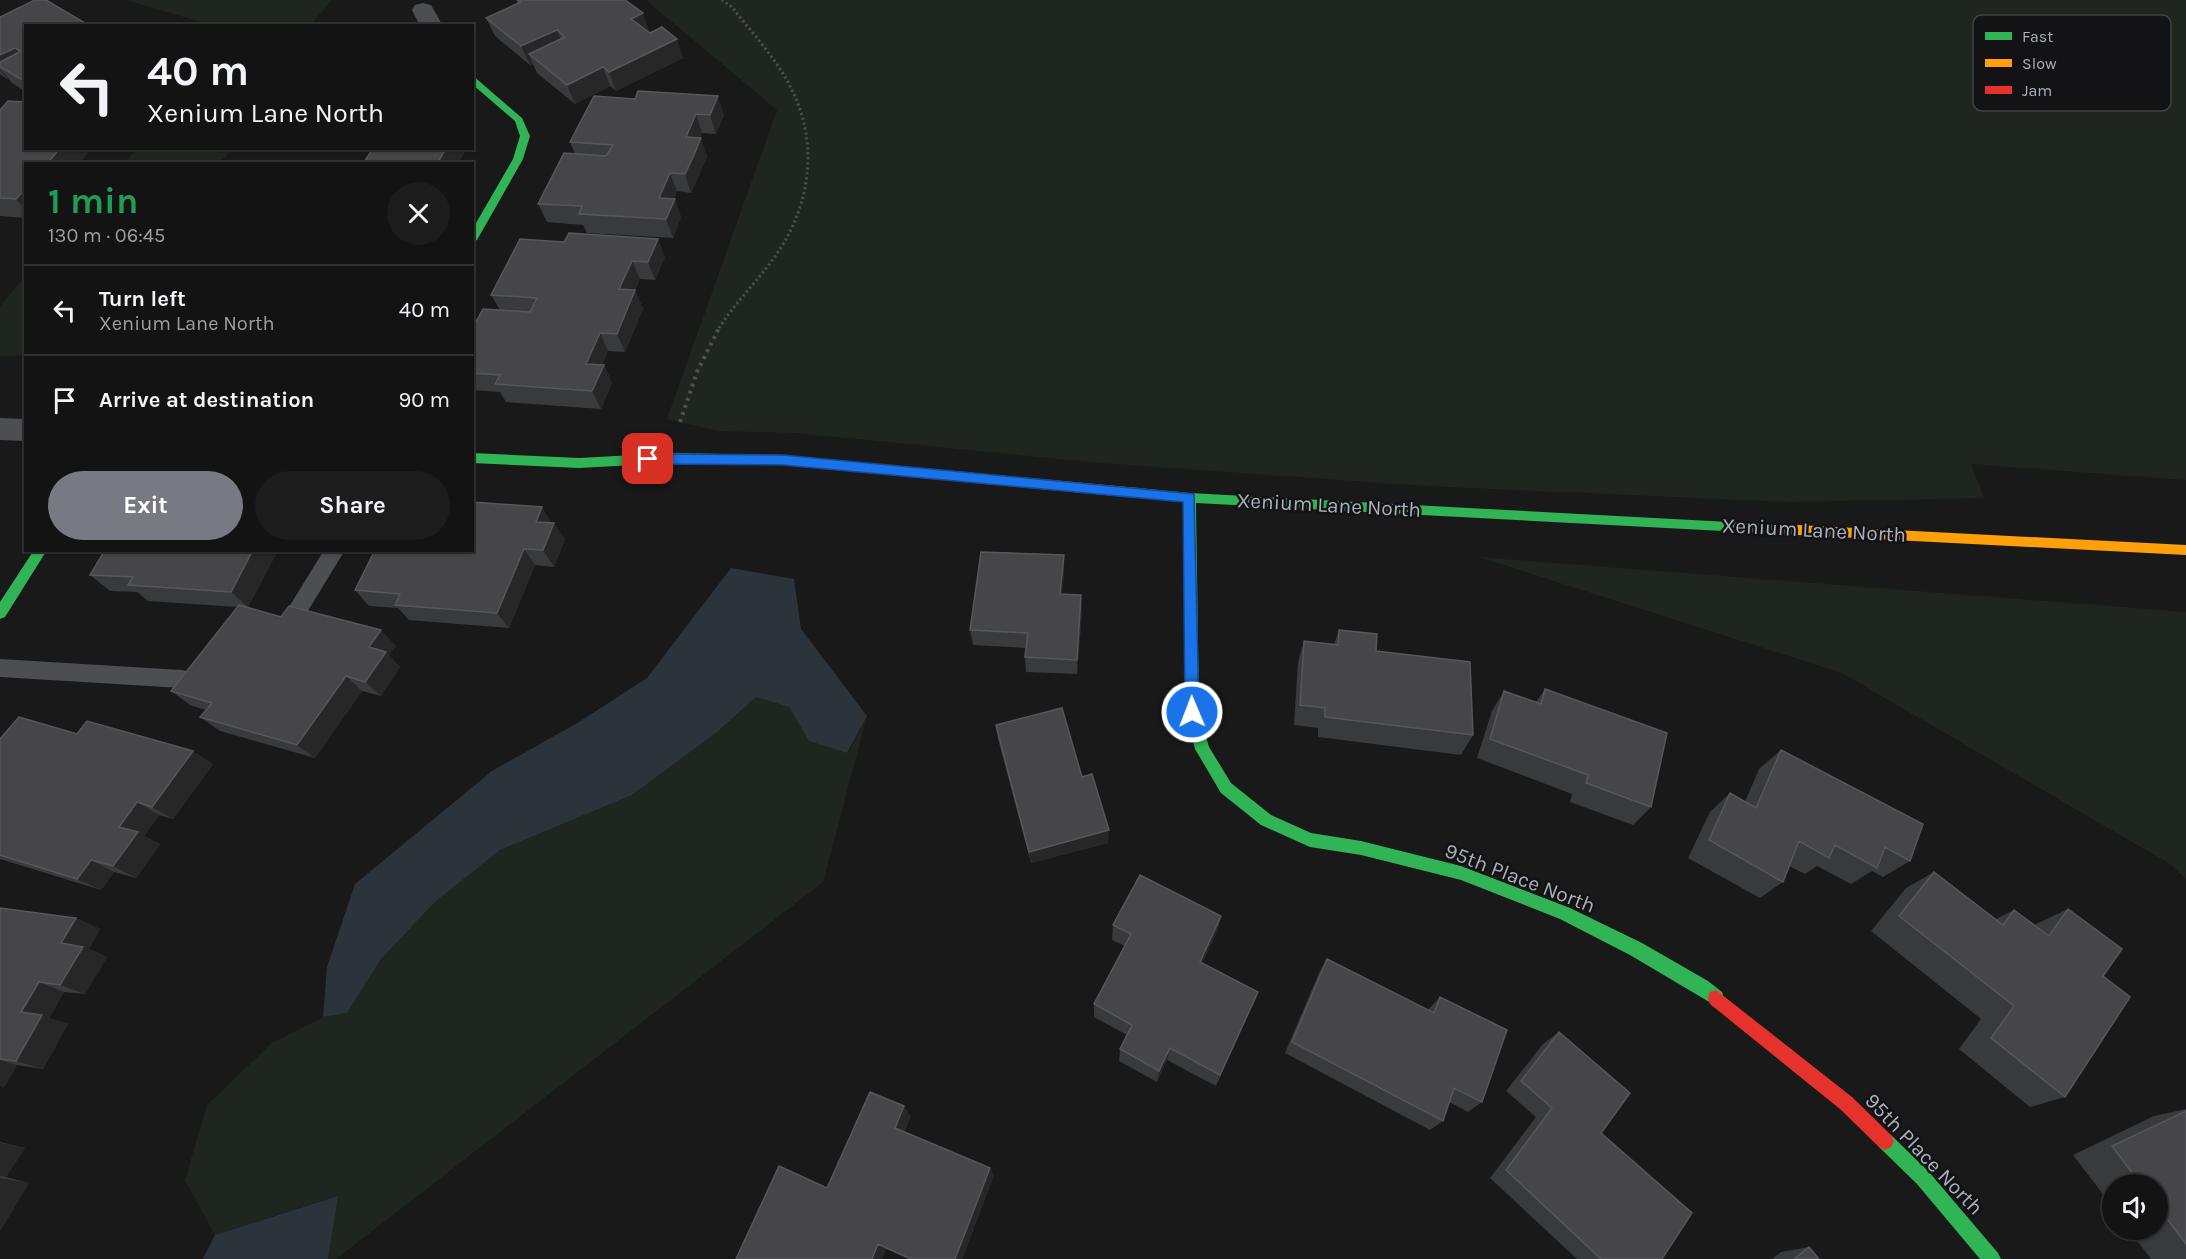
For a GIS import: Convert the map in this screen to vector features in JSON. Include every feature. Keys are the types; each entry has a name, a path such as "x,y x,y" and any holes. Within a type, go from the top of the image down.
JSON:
{"street":[{"path":"474,80 519,120 525,136 518,159 474,236"},
{"path":"0,429 24,430"},
{"name":"Xenium Lane North","path":"474,458 579,463 672,458 783,460 1190,498 2186,550"},
{"name":"95th Place North","path":"1190,498 1192,712 1202,749 1226,788 1266,820 1310,840 1361,848 1461,873 1564,913 1636,949 1702,987 1779,1046 1846,1103 1923,1178 1992,1259"},
{"path":"0,613 40,552"}],"lane":[{"path":"296,613 335,552"},
{"path":"0,668 182,679"}],"path":[{"path":"672,458 682,415 698,368 740,297 765,272 788,237 804,200 811,164 805,123 788,81 732,7 722,0"}],"shaded area":[{"path":"126,0 332,0 311,24 202,24"},
{"path":"646,0 2186,0 2186,480 1971,464 1984,498 1788,502 1425,486 1101,463 796,433 719,431 667,419 777,110"},
{"path":"135,150 232,150 220,162 125,162"},
{"path":"24,277 24,355 0,357 0,306"},
{"path":"1479,557 2186,612 2186,879 2170,864 1842,673"},
{"path":"731,568 794,579 801,629 867,716 847,753 809,741 789,707 756,697 717,732 632,795 500,850 435,902 381,959 347,1013 323,1017 327,967 355,884 492,771 579,722 647,678"},
{"path":"756,697 789,707 809,741 848,753 867,716 823,882 336,1259 328,1259 337,1196 215,1235 185,1180 207,1105 272,1043 323,1017 347,1013 381,959 435,902 500,850 632,795 717,732"},
{"path":"338,1196 328,1259 203,1259 215,1235"}],"building":[{"path":"35,0 46,0 87,24 24,24 24,81 0,67 0,62 21,51 15,48 0,55 0,17"},
{"path":"518,0 625,0 643,13 631,19 650,33 662,27 677,39 609,72 603,67 567,85 529,54 565,37 557,30 521,46 486,18 521,2"},
{"path":"638,91 718,96 710,115 696,114 686,137 701,138 685,174 670,173 659,198 675,199 666,219 579,214 582,206 538,204 564,153 606,156 613,145 570,142 594,96 635,99"},
{"path":"8,101 24,102 24,150 58,150 49,162 24,162 24,190 16,199 0,198 0,110"},
{"path":"372,150 445,150 438,162 364,162"},
{"path":"569,233 658,239 648,262 632,261 619,289 635,290 617,334 600,333 586,364 604,365 592,391 495,384 500,375 474,373 474,325 483,309 530,312 537,298 491,295 520,239 564,242"},
{"path":"474,502 542,507 536,522 554,523 543,550 524,549 497,613 395,605 400,594 355,590 374,552 474,552"},
{"path":"104,552 252,552 231,592 128,585 133,577 90,575"},
{"path":"981,552 1064,555 1060,594 1081,595 1077,660 1025,657 1028,633 970,630"},
{"path":"239,605 281,617 289,606 381,630 369,647 386,652 365,682 346,676 297,745 200,717 212,703 171,691"},
{"path":"1339,630 1377,634 1376,651 1470,662 1473,735 1325,717 1325,708 1300,705 1304,641 1338,645"},
{"path":"1545,689 1667,733 1651,807 1586,783 1588,775 1490,739 1504,691 1541,704"},
{"path":"1062,708 1082,777 1092,774 1109,830 1029,852 996,725"},
{"path":"19,717 77,734 87,721 193,751 152,807 137,802 119,827 138,832 113,866 91,860 77,879 0,855 0,739"},
{"path":"1781,750 1923,824 1910,861 1885,847 1877,868 1835,845 1829,858 1799,841 1783,882 1709,840 1730,793 1756,808"},
{"path":"1934,872 2003,925 2014,910 2049,936 2068,909 2122,949 2103,976 2130,997 2065,1097 1991,1038 2014,1006 1899,916"},
{"path":"1140,875 1221,916 1200,962 1258,992 1220,1075 1170,1048 1159,1071 1120,1049 1132,1025 1094,1004 1131,934 1113,925"},
{"path":"0,908 76,918 61,943 83,947 60,985 39,982 21,1012 42,1015 16,1061 0,1059"},
{"path":"1327,959 1434,1013 1440,997 1507,1030 1482,1102 1454,1088 1443,1121 1292,1042"},
{"path":"1559,1032 1630,1093 1601,1133 1692,1213 1662,1259 1601,1259 1506,1170 1552,1108 1521,1081"},
{"path":"870,1092 904,1106 895,1128 990,1168 955,1259 911,1259 878,1244 872,1259 736,1259 779,1166 827,1188"},
{"path":"2186,1111 2186,1244 2168,1220 2168,1174 2133,1174 2112,1146"},
{"path":"1809,1247 1819,1259 1794,1259"}],"traffic: fast":[{"path":"474,80 519,120 525,136 518,159 474,236"},
{"path":"474,458 579,463 671,458 783,460 922,473"},
{"path":"1138,493 1190,498 1798,530"},
{"path":"1190,498 1192,712 1202,749 1226,788 1266,820 1310,840 1361,848 1461,873 1565,913 1636,949 1702,987 1716,998"},
{"path":"0,613 40,552"},
{"path":"1885,1141 1923,1178 1992,1259"}],"traffic: slow":[{"path":"922,473 1138,493"},
{"path":"1798,530 2186,550"}],"traffic: jam":[{"path":"1716,998 1846,1103 1885,1141"}],"route":[{"path":"648,459 783,460 1190,498 1192,712"}]}
